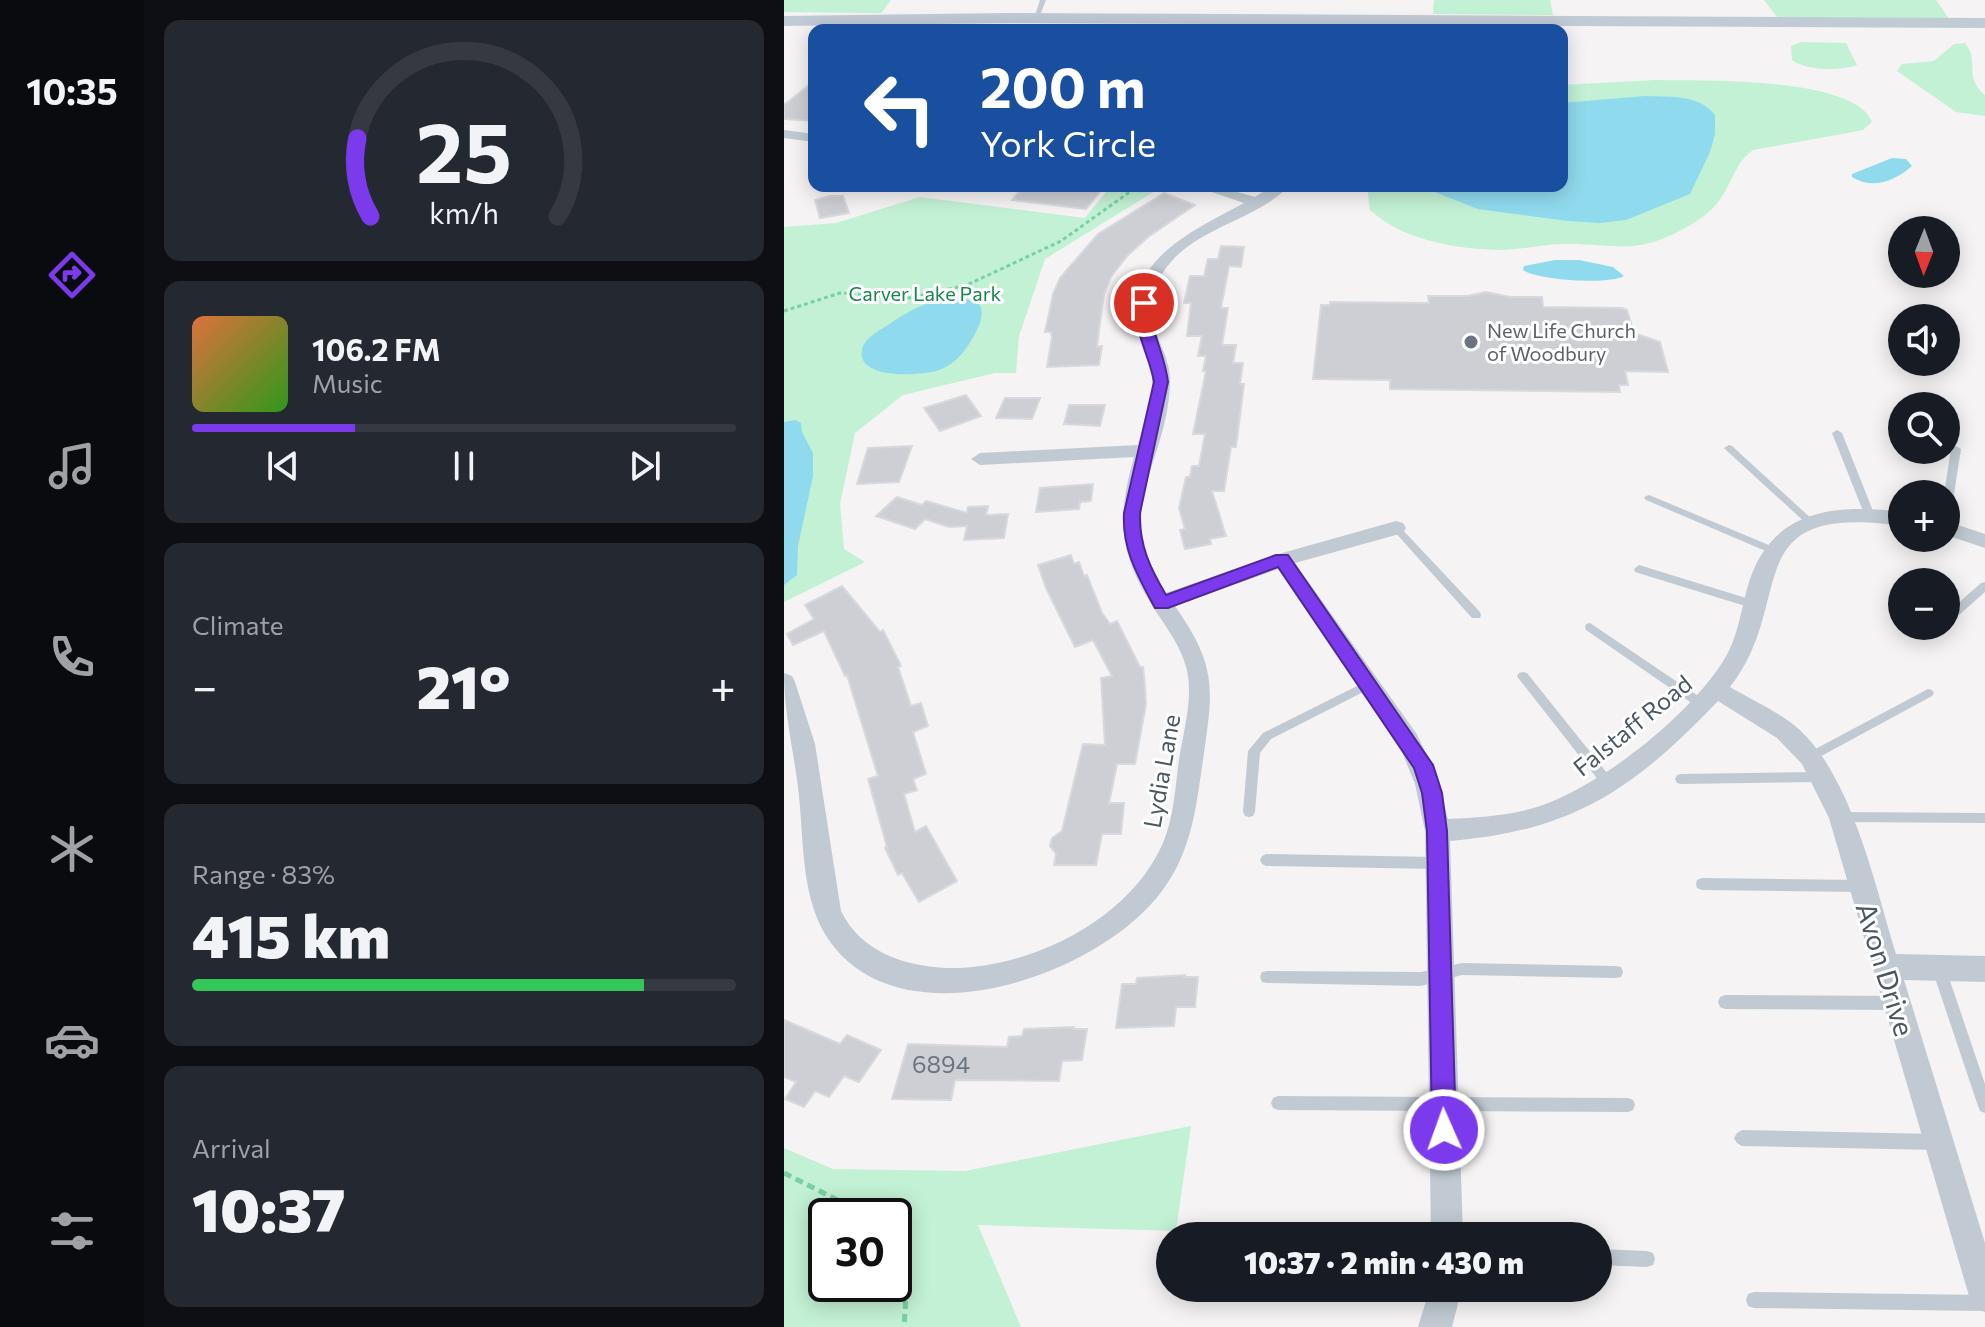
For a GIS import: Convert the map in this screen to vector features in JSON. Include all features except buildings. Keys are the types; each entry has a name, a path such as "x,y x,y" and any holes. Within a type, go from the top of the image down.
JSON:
{"main road":[{"path":"784,12 935,13 1007,18"},
{"path":"784,21 1036,18 1285,24"},
{"path":"1568,24 1985,23"}],"street":[{"path":"784,134 808,137"},
{"path":"1222,192 1257,202"},
{"name":"Lydia Lane","path":"784,682 801,733 824,896 835,926 845,940 866,957 907,977 935,981 986,978 1041,961 1100,933 1148,891 1171,852 1181,822 1200,685 1195,660 1139,563 1131,532 1132,513 1161,382 1158,361 1143,323 1144,297 1161,266 1181,245 1273,192"},
{"path":"980,459 1146,450"},
{"path":"1772,550 1796,530 1811,523 1849,515 1888,518"},
{"path":"1162,603 1282,560 1396,528"},
{"path":"1960,533 1985,541"},
{"name":"Falstaff Road","path":"1437,831 1486,828 1542,815 1581,799 1607,782 1710,698 1741,653 1763,569 1772,550"},
{"path":"1282,560 1423,765 1432,793 1437,831 1447,1222"},
{"name":"Avon Drive","path":"1710,698 1785,731 1816,767 1841,817 1985,1296"},
{"path":"1886,967 1985,969"},
{"path":"1435,1327 1442,1302"}],"lane":[{"path":"1036,18 1043,0"},
{"path":"1837,433 1870,516"},
{"path":"1729,448 1811,523"},
{"path":"1649,498 1772,550"},
{"path":"1396,528 1476,615"},
{"path":"1639,569 1756,605"},
{"path":"1960,608 1985,586"},
{"path":"1590,627 1710,698"},
{"path":"1523,676 1607,782"},
{"path":"1249,812 1254,751 1267,736 1369,684"},
{"path":"1681,779 1816,767 1928,693"},
{"path":"1841,817 1985,818"},
{"path":"1266,860 1437,863"},
{"path":"1702,884 1861,886"},
{"path":"1267,977 1421,979 1462,969 1616,972"},
{"path":"1939,969 1985,1106"},
{"path":"1725,1002 1897,1003"},
{"path":"1278,1103 1628,1105"},
{"path":"1742,1138 1939,1142"},
{"path":"1612,1258 1647,1259"},
{"path":"1754,1300 1985,1303"}],"path":[{"path":"784,311 824,295 858,292 907,298 971,284 1013,267 1130,192"},
{"path":"784,1173 833,1198"},
{"path":"904,1327 908,1302"}],"green space":[{"path":"784,0 891,0 881,13 784,12"},
{"path":"1434,0 1550,0 1553,15 1433,14"},
{"path":"1764,0 1936,0 1949,19 1778,18"},
{"path":"1801,42 1846,43 1857,65 1824,69 1798,64 1792,60 1791,46"},
{"path":"1965,43 1969,49 1975,82 1985,95 1985,116 1956,112 1897,71 1902,64 1934,61 1954,44"},
{"path":"1656,80 1774,84 1837,96 1859,107 1872,122 1863,130 1753,150 1743,159 1720,200 1707,213 1668,236 1639,245 1563,244 1504,250 1463,247 1397,229 1370,210 1368,192 1568,192 1568,85"},
{"name":"Carver Lake Park","path":"1106,192 1153,192 1045,259 1019,336 1016,373 995,373 903,395 855,433 840,504 844,549 865,562 784,602 784,227 836,223 920,197 1085,218"},
{"path":"1191,1126 1177,1222 1156,1222 1156,1230 978,1225 1021,1327 784,1327 784,1148 833,1169 965,1171"}],"water":[{"path":"1645,96 1683,98 1708,108 1715,115 1715,134 1690,194 1626,220 1600,223 1478,209 1434,192 1568,192 1568,102"},
{"path":"1892,158 1906,159 1912,166 1883,182 1867,183 1852,177 1852,174"},
{"path":"1555,260 1579,260 1613,267 1624,276 1604,280 1573,280 1523,270 1524,266"},
{"path":"962,297 980,305 981,320 965,349 948,366 922,373 894,374 870,367 863,360 862,350 866,342 897,319 932,302"},
{"path":"795,420 801,423 802,432 813,453 813,476 798,546 797,575 784,585 784,422"}],"place":[{"name":"New Life Church of Woodbury","path":"1471,342"}],"route":[{"path":"1144,303 1144,328 1161,371 1160,394 1131,522 1133,545 1145,575 1162,603 1282,560 1423,765 1432,793 1437,831 1444,1130"}]}
